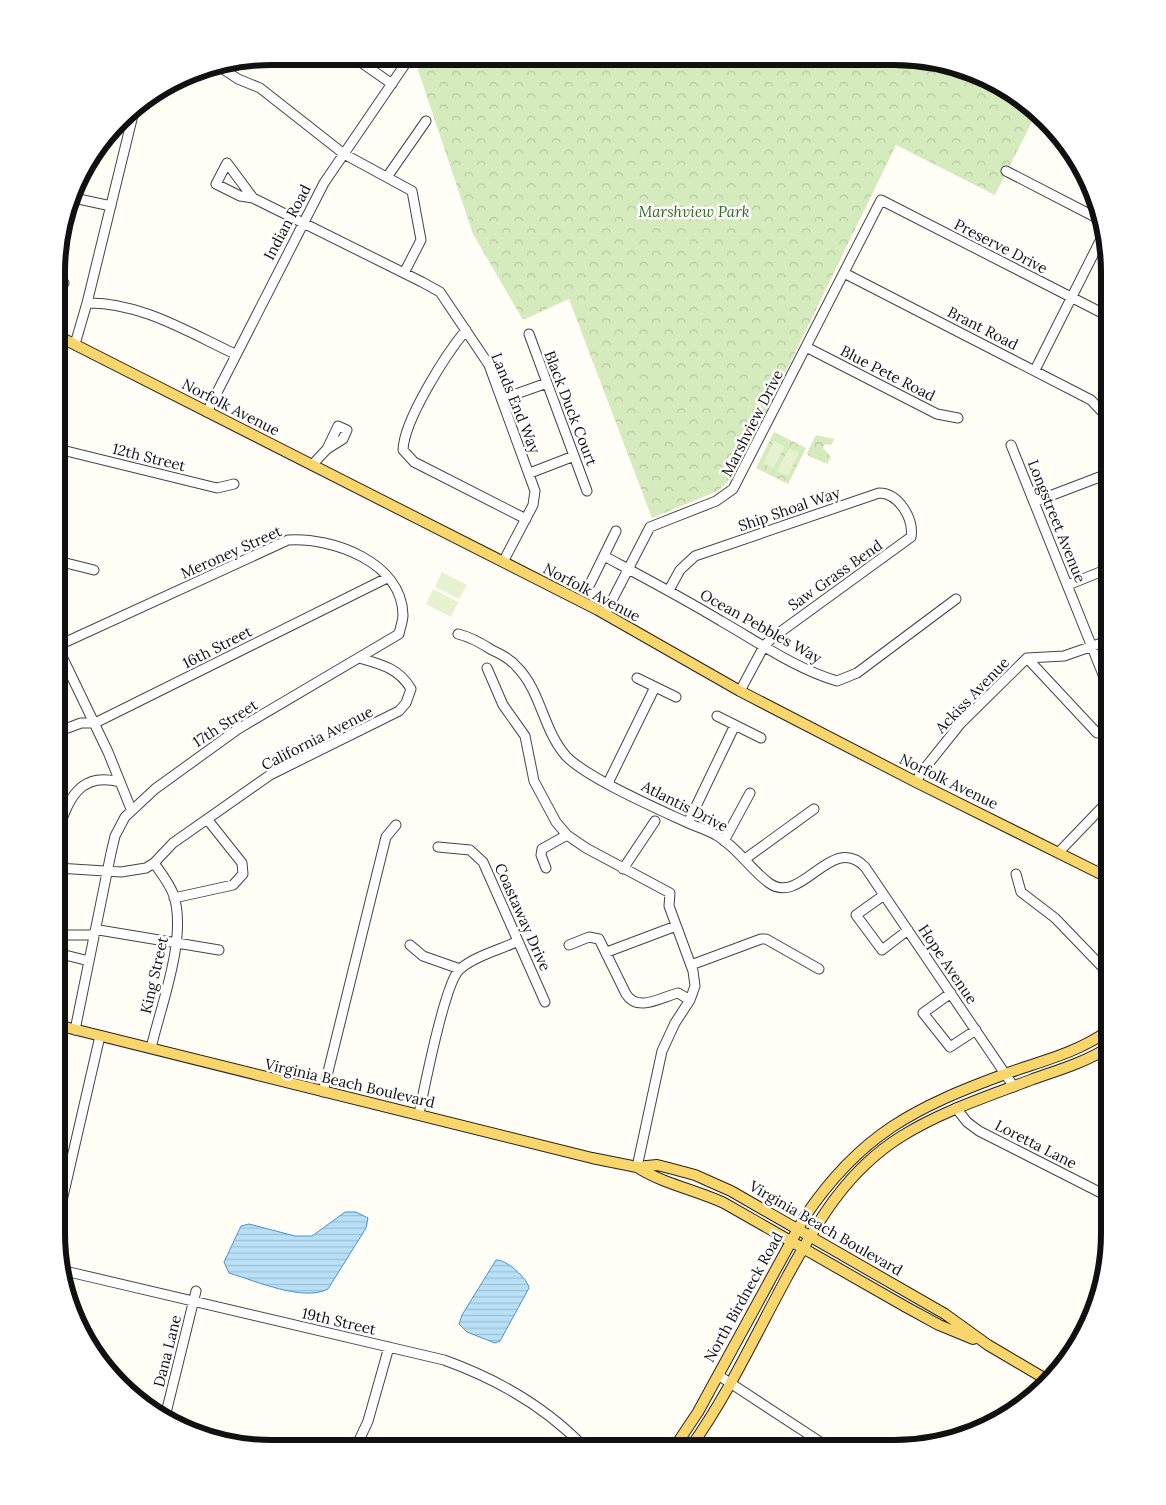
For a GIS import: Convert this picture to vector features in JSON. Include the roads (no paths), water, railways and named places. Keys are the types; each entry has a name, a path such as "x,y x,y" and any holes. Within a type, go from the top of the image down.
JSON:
{"main road":[{"name":"Norfolk Avenue","path":"65,340 605,614 740,691 916,782 1101,873"},
{"name":"Virginia Beach Boulevard","path":"65,1027 592,1158 637,1166 657,1165 695,1175 731,1191 798,1228 945,1314 988,1345 1042,1377"},
{"name":"North Birdneck Road","path":"679,1440 718,1375 798,1228 835,1174 862,1147 893,1124 947,1097 1005,1074 1075,1050 1101,1035"},
{"name":"North Birdneck Road","path":"695,1440 730,1382 824,1212 850,1178 881,1150 900,1137 956,1108 1101,1053"},
{"name":"Virginia Beach Boulevard","path":"637,1166 655,1178 701,1193 724,1203 939,1325 988,1345"}],"street":[{"path":"365,65 392,84"},
{"name":"Indian Road","path":"207,412 303,221 344,154 405,65"},
{"path":"224,71 238,80 260,88 344,154 412,191 421,240 404,272"},
{"path":"387,177 426,121"},
{"path":"74,344 87,303 130,122"},
{"path":"1006,171 1093,216"},
{"name":"Lands End Way","path":"252,198 303,221 440,292 488,365 530,473 536,497 503,562"},
{"path":"79,199 111,206"},
{"name":"Marshview Drive","path":"605,614 644,535 654,524 716,501 733,489 881,200"},
{"name":"Preserve Drive","path":"881,200 1101,312"},
{"path":"1035,370 1099,243"},
{"name":"Brant Road","path":"844,274 1035,370 1091,400 1101,411"},
{"path":"87,303 109,303 156,316 235,354"},
{"path":"466,330 444,357 408,430 404,450 414,462 526,519"},
{"name":"Black Duck Court","path":"528,334 587,491"},
{"name":"Blue Pete Road","path":"806,347 937,414 958,418"},
{"path":"502,399 547,383"},
{"name":"Longstreet Avenue","path":"1011,445 1101,668"},
{"path":"312,465 327,449"},
{"name":"12th Street","path":"65,451 217,488 234,484"},
{"path":"530,473 574,456"},
{"path":"1034,502 1101,477"},
{"name":"Ship Shoal Way","path":"669,590 680,570 695,556 879,493 891,494 901,503 912,532"},
{"path":"590,584 616,531"},
{"name":"Saw Grass Bend","path":"740,691 764,646 790,624 908,541 912,532"},
{"name":"Meroney Street","path":"65,642 288,540 315,540 340,545 366,559 395,588 401,603 403,616 399,634"},
{"name":"Ocean Pebbles Way","path":"604,556 669,590 764,646 818,674 837,681 857,673 956,599"},
{"path":"65,563 94,570"},
{"path":"1068,585 1101,572"},
{"name":"16th Street","path":"65,729 81,723 95,723 387,578"},
{"name":"17th Street","path":"74,1030 117,831 131,809 205,751 238,729 399,634"},
{"name":"Atlantis Drive","path":"458,634 472,638 517,666 528,682 557,744 579,767 688,823 716,834 777,888 787,888 799,883 834,860 845,857 857,858"},
{"name":"Ackiss Avenue","path":"916,782 925,767 961,723 1027,658 1064,656 1101,643"},
{"name":"California Avenue","path":"154,863 173,843 294,762 400,711 406,703 411,689 406,679 387,665 359,658"},
{"path":"1027,658 1097,733"},
{"path":"65,662 95,723 131,809"},
{"path":"487,668 503,705 525,736 534,781 541,799 567,835 623,870 670,893 669,906 691,964 695,986 690,1000 675,1023 662,1052 637,1166"},
{"path":"637,678 676,697"},
{"path":"608,783 655,687"},
{"path":"717,716 761,738"},
{"path":"688,823 735,725"},
{"path":"65,817 79,788 89,781 97,779 120,782"},
{"path":"724,841 750,793"},
{"path":"746,859 814,809"},
{"path":"1059,852 1101,809"},
{"path":"174,898 233,885 242,874 242,863 207,819"},
{"path":"623,870 655,822"},
{"path":"323,1092 386,838 396,825"},
{"path":"546,868 541,855 542,849 567,835"},
{"name":"Coastaway Drive","path":"438,846 470,850 480,858 545,1002"},
{"name":"Hope Avenue","path":"857,858 1014,1086"},
{"path":"65,869 107,872 135,870 154,863"},
{"name":"King Street","path":"151,1048 177,942 178,918 174,898 154,863"},
{"path":"1016,874 1021,892 1055,918 1101,966"},
{"path":"884,895 856,915 882,950 908,930"},
{"path":"607,952 676,926"},
{"path":"65,935 91,935 95,931 177,942 219,950"},
{"path":"569,945 586,938 595,937 602,942 626,994 632,1002 642,1004 678,993 690,1000"},
{"path":"691,964 761,938 766,939 819,970"},
{"path":"419,1114 442,1013 453,979 460,969 518,942"},
{"path":"410,945 423,956 460,969"},
{"path":"65,955 89,961"},
{"path":"951,993 922,1013 950,1047 976,1030"},
{"path":"65,1188 100,1036"},
{"name":"Loretta Lane","path":"956,1108 979,1131 1101,1193"},
{"path":"893,1124 900,1137"},
{"name":"19th Street","path":"69,1272 389,1347 459,1366 510,1388 550,1416 576,1440"},
{"name":"Dana Lane","path":"167,1411 196,1291"},
{"path":"359,1440 368,1421 389,1347"},
{"path":"718,1375 810,1440"}],"water":[{"path":"345,1212 356,1212 368,1218 366,1228 328,1289 318,1292 293,1292 229,1273 224,1262 241,1226 249,1224 295,1236 312,1236"},
{"path":"496,1260 516,1270 528,1284 529,1288 500,1341 495,1343 467,1332 459,1324 462,1315"}],"park label":[{"name":"Marshview Park","path":"694,211"}]}
